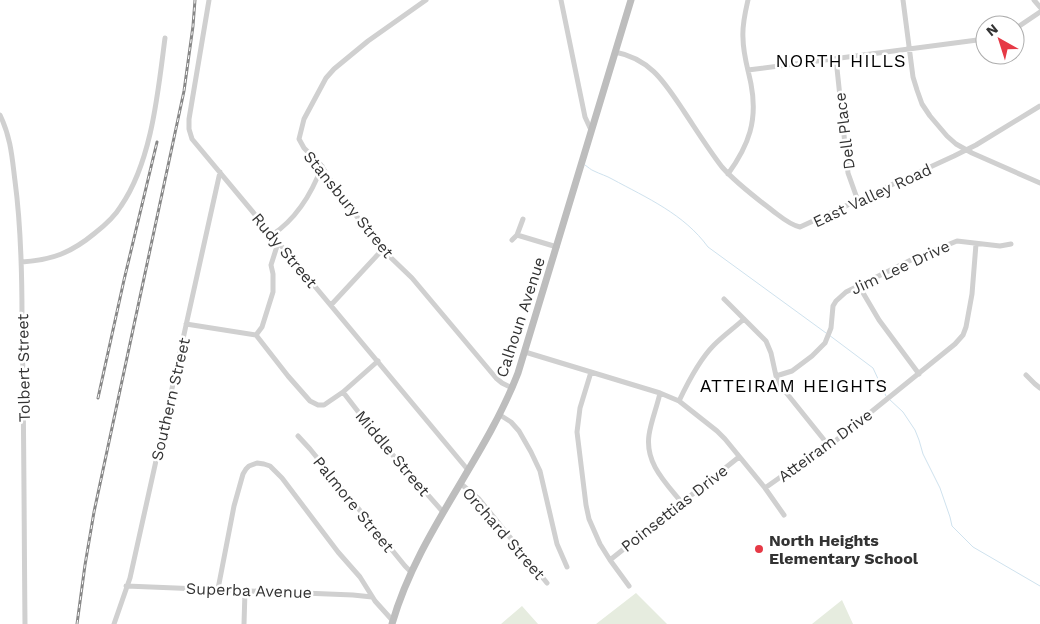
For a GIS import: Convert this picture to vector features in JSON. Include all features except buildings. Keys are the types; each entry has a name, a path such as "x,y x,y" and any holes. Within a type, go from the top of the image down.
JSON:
{"street":[{"name":"Rudy Street","path":"209,0 189,119 192,139 468,470"},
{"name":"Stansbury Street","path":"426,0 368,41 334,69 324,80 304,119 299,139 304,148 322,166 352,211 383,249 412,278 496,378 512,388"},
{"path":"561,0 585,117 592,131"},
{"name":"Calhoun Avenue","path":"393,622 411,572 443,512 500,415 512,388 525,352 631,0"},
{"path":"728,174 744,151 753,117 753,97 743,40 748,0"},
{"path":"903,0 916,90 930,116 956,144 1040,183"},
{"path":"1034,0 1040,7"},
{"path":"1025,22 1040,12"},
{"path":"22,262 40,261 55,257 74,247 86,240 120,208 129,192 148,144 159,85 165,38"},
{"path":"748,70 975,40"},
{"name":"East Valley Road","path":"615,52 646,65 662,79 714,157 728,174 797,227 858,201 966,150 1040,106"},
{"name":"Dell Place","path":"836,59 848,173 858,201"},
{"name":"Tolbert Street","path":"0,115 7,129 11,146 22,262 25,624"},
{"path":"272,235 281,229 301,207 322,166"},
{"name":"Southern Street","path":"114,624 130,578 220,172"},
{"path":"512,240 517,235 523,219"},
{"path":"517,235 557,247"},
{"name":"Jim Lee Drive","path":"776,376 792,371 825,344 831,328 833,306 846,292 947,244 961,240 976,244 1000,246 1011,244"},
{"path":"256,335 262,327 273,292 271,265 278,243"},
{"name":"Atteiram Drive","path":"525,352 660,393 678,402 717,431 765,488 829,446 919,374 963,335 972,294 976,244"},
{"path":"331,305 383,249"},
{"path":"859,286 879,320 919,374"},
{"path":"724,299 766,341 771,352 776,376 784,391 829,446"},
{"path":"678,402 686,385 707,353 744,319"},
{"path":"186,324 256,335 288,376 310,400 318,405 324,405 343,392 378,361"},
{"path":"591,372 580,408 577,432 586,505 600,544 630,586"},
{"path":"1026,375 1040,388"},
{"name":"Middle Street","path":"343,392 383,444 443,512"},
{"path":"660,393 649,433 649,453 655,469 682,503"},
{"path":"500,415 511,422 519,431 540,471 557,544 567,567"},
{"name":"Palmore Street","path":"298,436 411,572"},
{"name":"Poinsettias Drive","path":"610,560 739,457"},
{"path":"218,589 240,483 246,469 253,464 264,464 270,466 282,478 393,622"},
{"name":"Orchard Street","path":"460,483 479,499 547,584"},
{"path":"765,488 784,515"},
{"name":"Superba Avenue","path":"126,586 372,596"},
{"path":"244,624 245,591"}],"shaded area":[{"path":"636,593 667,624 596,624"},
{"path":"842,600 853,624 812,624"},
{"path":"522,606 538,624 501,624"}],"waterway":[{"path":"585,165 593,171 651,200 676,216 688,225 708,247 826,333"},
{"path":"829,335 873,368 886,396"},
{"path":"889,399 903,412 915,430 923,454 940,488 952,526 973,547 1040,586"}],"railway":[{"path":"77,624 94,512 184,91 195,0"},
{"path":"98,398 157,142"}],"place":[{"name":"North Heights Elementary School","path":"759,549"}],"district":[{"name":"NORTH HILLS","path":"841,61"},
{"name":"ATTEIRAM HEIGHTS","path":"794,386"}]}
